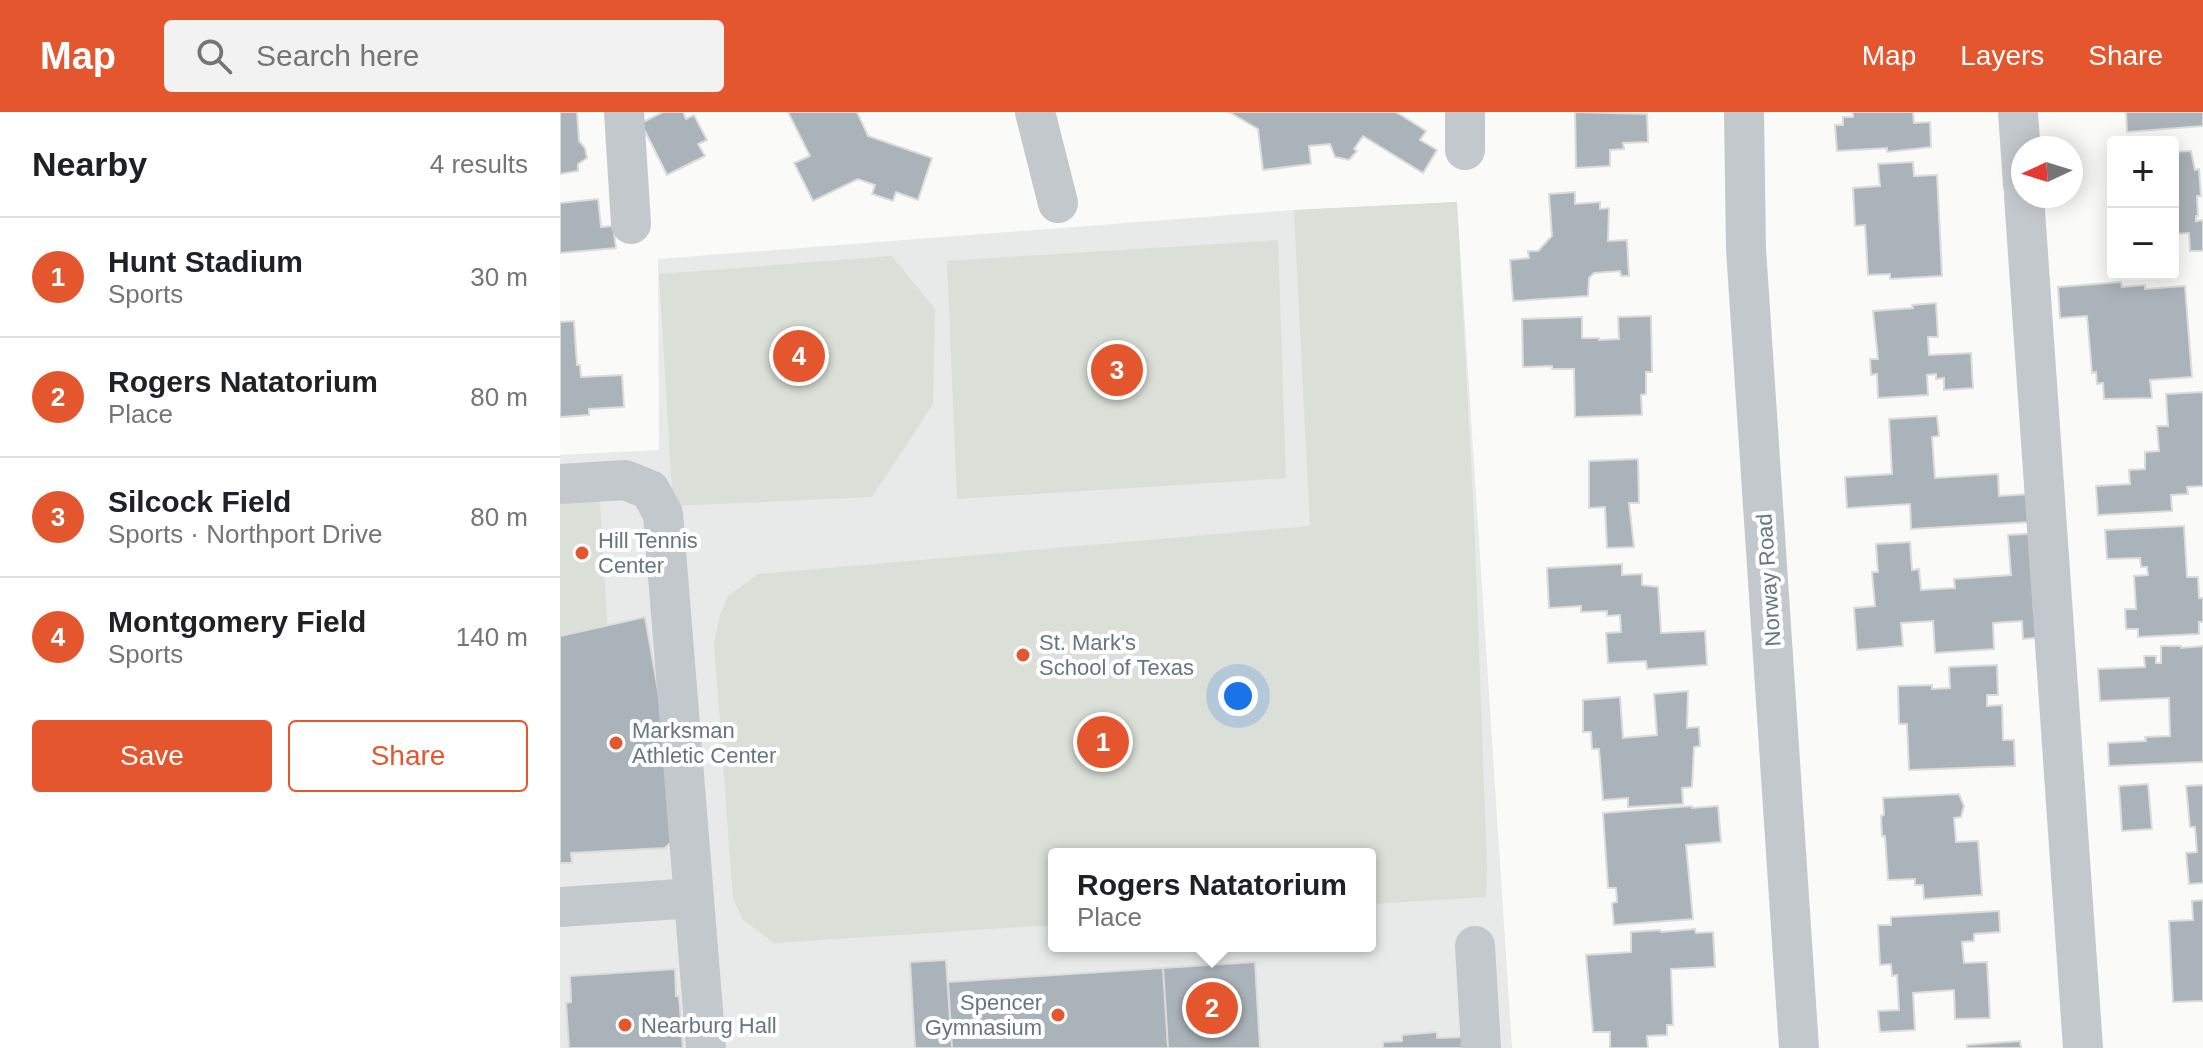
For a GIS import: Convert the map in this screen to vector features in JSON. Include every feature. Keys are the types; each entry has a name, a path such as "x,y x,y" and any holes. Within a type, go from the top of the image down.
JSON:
{"street":[{"path":"624,112 631,224"},
{"path":"1035,112 1058,203"},
{"name":"Norway Road","path":"1744,112 1746,249 1799,1048"},
{"path":"2018,112 2020,136"},
{"path":"2025,208 2083,1048"},
{"path":"560,484 625,480 650,490 663,514 706,1048"},
{"path":"560,907 694,898"},
{"path":"1475,946 1481,1048"}],"shaded area":[{"name":"St. Mark's School of Texas","path":"1457,202 1512,1048 560,1048 560,455 659,450 658,259 1294,210"},
{"path":"1457,202 1474,517 1486,897 1376,904 1376,848 1048,848 1048,925 774,943 743,920 733,898 714,643 728,596 758,574 1310,526 1294,210"},
{"path":"1278,240 1286,478 957,499 947,261"},
{"path":"892,256 935,309 933,404 872,497 673,506 659,274"},
{"name":"Hill Tennis Center","path":"598,470 608,633 560,636 560,473"}],"building":[{"path":"560,112 577,112 579,141 585,148 587,158 578,164 578,171 560,174"},
{"path":"663,112 683,112 686,119 694,115 707,140 698,144 705,156 667,175 641,123"},
{"path":"788,112 857,112 868,136 932,158 918,200 896,192 893,201 872,194 875,185 858,179 813,201 794,163 810,156"},
{"path":"1229,112 1396,112 1426,131 1420,140 1437,150 1423,173 1363,136 1349,160 1335,157 1330,144 1309,146 1311,164 1263,170 1258,129"},
{"path":"1575,112 1647,114 1648,142 1623,143 1624,149 1610,150 1610,166 1576,168"},
{"path":"1853,112 1913,112 1914,123 1930,122 1931,147 1887,152 1887,148 1837,151 1835,125 1843,125 1843,117 1853,117"},
{"path":"2126,112 2203,112 2203,126 2127,132"},
{"path":"2191,151 2195,170 2199,169 2201,196 2197,196 2196,221 2203,220 2203,251 2190,251 2189,233 2179,234 2179,152"},
{"path":"1913,162 1914,176 1937,175 1942,276 1890,279 1890,274 1868,275 1865,225 1855,226 1853,188 1880,186 1878,164"},
{"path":"1575,192 1575,204 1600,202 1600,209 1609,208 1608,241 1627,240 1629,276 1621,276 1620,271 1594,273 1589,278 1588,296 1513,301 1510,260 1529,258 1528,251 1538,251 1552,236 1549,194"},
{"path":"598,199 601,227 613,226 616,248 560,253 560,203"},
{"path":"2121,282 2122,287 2145,285 2145,289 2185,286 2192,377 2150,380 2152,398 2104,399 2103,383 2097,384 2096,372 2092,373 2087,316 2060,318 2058,287"},
{"path":"1936,303 1938,337 1928,337 1929,355 1971,353 1973,388 1944,390 1944,378 1936,379 1936,374 1927,375 1928,395 1878,398 1877,374 1871,375 1870,359 1878,359 1873,311"},
{"path":"1651,316 1652,372 1646,372 1646,394 1641,395 1642,415 1575,417 1574,369 1523,367 1522,319 1582,317 1582,338 1599,340 1619,339 1618,317"},
{"path":"574,321 577,365 580,365 581,377 622,375 624,407 589,409 589,415 560,417 560,322"},
{"path":"2203,392 2203,486 2187,487 2188,494 2171,495 2172,511 2098,515 2096,486 2130,484 2129,470 2145,469 2145,452 2159,451 2157,426 2168,426 2166,394"},
{"path":"1937,416 1939,436 1932,437 1935,478 1998,474 1999,496 2030,494 2031,522 1911,529 1910,504 1847,508 1845,477 1892,474 1889,419"},
{"path":"1638,459 1639,503 1629,503 1634,547 1607,548 1605,507 1589,508 1589,461"},
{"path":"2184,526 2187,577 2198,577 2199,598 2203,598 2203,622 2199,622 2199,634 2138,637 2138,629 2126,629 2125,609 2136,609 2134,576 2148,575 2147,567 2141,567 2140,558 2107,559 2105,530"},
{"path":"2040,533 2047,637 2023,639 2022,621 1993,623 1994,649 1935,653 1933,621 1901,623 1903,646 1857,650 1854,608 1875,606 1872,572 1878,572 1876,544 1910,542 1912,570 1919,569 1921,590 1955,588 1954,579 2011,575 2008,535"},
{"path":"1622,564 1622,575 1642,574 1642,585 1658,587 1661,633 1705,631 1707,665 1647,669 1646,661 1608,663 1606,633 1621,632 1620,615 1607,616 1607,611 1581,612 1581,606 1549,608 1547,568"},
{"name":"Marksman Athletic Center","path":"645,617 665,730 677,843 665,848 571,853 572,863 560,863 560,636"},
{"path":"2161,646 2203,646 2203,762 2109,766 2108,743 2170,736 2169,698 2100,701 2098,669 2145,667 2144,656 2156,656 2156,663 2161,663"},
{"path":"1997,665 1998,695 1987,695 1987,706 2002,705 2003,740 2014,740 2015,766 1909,770 1907,724 1899,724 1898,686 1950,688 1949,667"},
{"path":"1688,691 1687,728 1699,727 1700,746 1694,747 1692,787 1682,788 1683,804 1628,807 1628,798 1603,800 1599,749 1592,749 1591,732 1583,732 1583,700 1620,697 1623,738 1657,735 1654,694"},
{"path":"2148,784 2152,829 2122,831 2119,786"},
{"path":"2203,785 2203,883 2189,884 2186,853 2197,852 2195,827 2190,827 2186,786"},
{"path":"1959,794 1964,806 1961,817 1954,818 1956,842 1978,841 1982,895 1924,899 1923,885 1915,885 1915,879 1888,880 1885,836 1882,836 1883,798"},
{"path":"1718,806 1721,842 1686,845 1693,919 1614,925 1612,903 1617,902 1616,888 1608,888 1603,813"},
{"path":"2203,900 2203,1001 2173,1002 2169,921 2193,920 2192,901"},
{"path":"1999,911 2000,932 1974,934 1974,941 1962,942 1964,963 1987,962 1990,1018 1955,1019 1954,990 1913,993 1915,1030 1880,1032 1878,1011 1899,1010 1897,975 1892,976 1891,964 1880,965 1878,925 1891,925 1891,917"},
{"path":"1695,929 1696,933 1713,932 1715,967 1671,969 1673,1025 1667,1025 1667,1035 1647,1036 1648,1048 1610,1048 1610,1032 1593,1032 1586,955 1631,952 1631,932"},
{"path":"946,960 952,1048 915,1048 910,962"},
{"path":"1255,962 1260,1048 1168,1048 1163,968"},
{"name":"Spencer Gymnasium","path":"1163,968 1168,1048 952,1048 948,982"},
{"name":"Nearburg Hall","path":"675,969 683,1048 569,1048 566,1003 571,1002 570,976"},
{"path":"1437,1032 1437,1038 1466,1037 1467,1048 1383,1048 1383,1042 1402,1041 1402,1035"},
{"path":"2020,1041 2021,1048 1967,1048 1967,1045"}],"place":[{"name":"Montgomery Field","path":"799,356"},
{"name":"Silcock Field","path":"1117,370"},
{"name":"Hill Tennis Center","path":"582,553"},
{"name":"St. Mark's School of Texas","path":"1023,655"},
{"name":"Hunt Stadium","path":"1103,742"},
{"name":"Marksman Athletic Center","path":"616,743"},
{"name":"Rogers Natatorium","path":"1212,1008"},
{"name":"Spencer Gymnasium","path":"1058,1015"},
{"name":"Nearburg Hall","path":"625,1025"}]}
